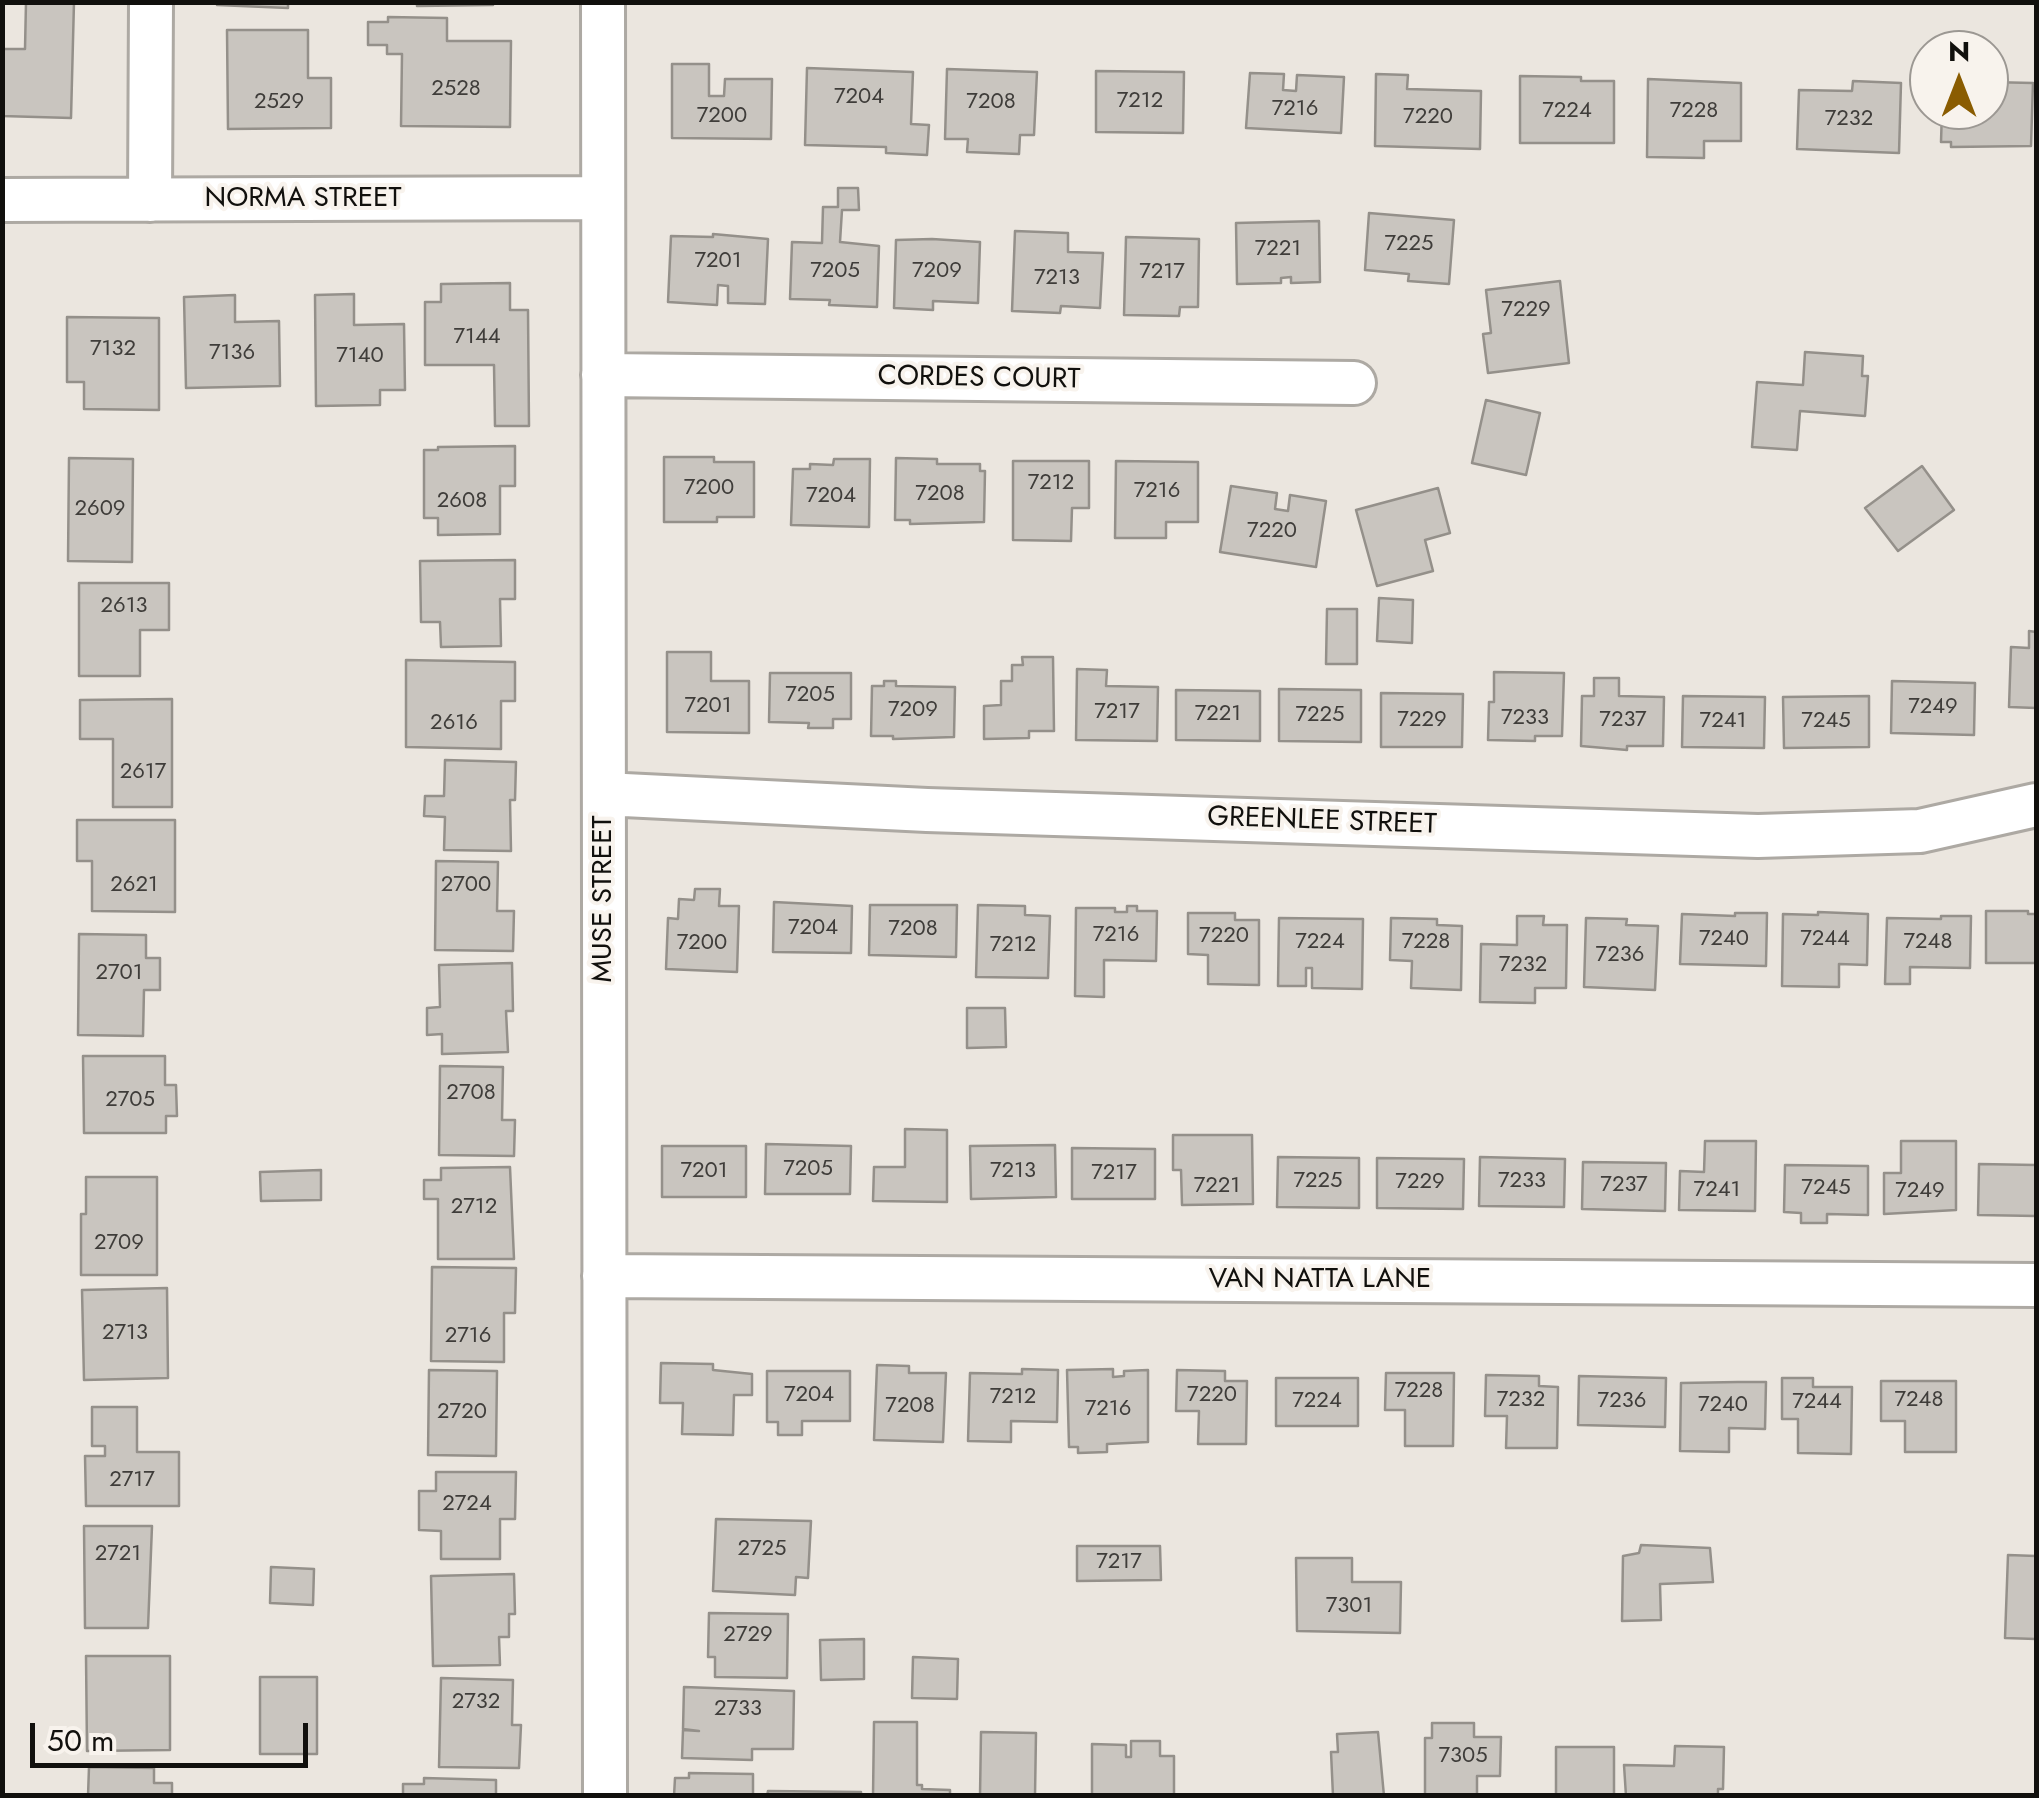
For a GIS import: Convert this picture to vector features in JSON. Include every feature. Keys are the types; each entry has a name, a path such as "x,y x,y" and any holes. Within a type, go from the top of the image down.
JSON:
{"street":[{"path":"150,200 151,2"},
{"name":"MUSE STREET","path":"603,2 605,1796"},
{"name":"NORMA STREET","path":"2,200 603,198"},
{"name":"CORDES COURT","path":"603,375 1354,383"},
{"name":"GREENLEE STREET","path":"604,794 927,810 1758,836 1920,831 2036,805"},
{"name":"VAN NATTA LANE","path":"604,1276 2036,1285"}],"building":[{"path":"26,2 74,2 71,118 2,116 2,49 25,49"},
{"path":"288,2 288,8 217,5"},
{"path":"417,2 493,2 493,5 417,6"},
{"path":"388,17 447,18 447,41 511,41 510,127 401,126 402,54 387,54 387,45 368,45 368,22 388,22"},
{"path":"227,30 308,30 308,78 331,78 331,128 228,129"},
{"path":"672,64 709,64 709,96 724,96 725,79 772,79 771,139 672,138"},
{"path":"807,68 913,72 911,124 929,125 927,155 886,153 886,147 805,145"},
{"path":"947,69 1037,72 1034,135 1020,135 1019,154 967,152 968,139 945,139"},
{"path":"1096,71 1184,72 1183,133 1096,132"},
{"path":"1250,73 1284,74 1283,90 1296,91 1297,75 1344,77 1341,133 1246,128"},
{"path":"1376,74 1408,75 1407,89 1481,91 1480,149 1375,146"},
{"path":"1520,76 1614,81 1614,143 1520,143"},
{"path":"1648,79 1741,83 1741,141 1704,141 1704,158 1647,157"},
{"path":"1853,81 1901,83 1899,153 1797,149 1799,90 1852,91"},
{"path":"2009,82 2033,83 2031,146 1951,147 1951,142 1941,142 1941,130 2009,130"},
{"path":"838,188 858,188 859,210 842,210 840,242 879,246 877,307 790,299 792,242 822,243 823,207 838,207"},
{"path":"1369,213 1454,220 1449,284 1408,281 1409,274 1365,270"},
{"path":"1319,221 1320,282 1291,283 1291,277 1281,278 1281,283 1237,284 1236,223"},
{"path":"1015,231 1068,233 1068,252 1103,253 1100,308 1061,306 1060,313 1012,311"},
{"path":"713,234 768,239 765,304 728,303 728,286 718,285 717,305 668,302 671,236"},
{"path":"1126,237 1199,239 1198,307 1180,307 1179,316 1124,315"},
{"path":"896,240 980,242 978,303 933,301 933,310 894,308"},
{"path":"1560,281 1569,363 1488,373 1483,334 1491,333 1486,290"},
{"path":"510,283 510,310 528,310 529,426 495,426 494,365 425,365 425,302 441,302 441,284"},
{"path":"354,294 354,325 404,324 405,390 380,390 380,405 316,406 315,295"},
{"path":"235,295 235,322 279,321 280,386 186,388 184,297"},
{"path":"67,317 159,318 159,410 84,409 84,382 67,382"},
{"path":"1805,352 1863,356 1862,376 1868,376 1865,416 1800,411 1797,450 1752,447 1757,382 1803,385"},
{"path":"1486,400 1540,413 1526,475 1472,463"},
{"path":"515,446 515,486 500,486 500,534 438,535 438,518 424,518 424,450"},
{"path":"664,457 754,462 754,517 664,522"},
{"path":"69,458 133,459 132,562 68,561"},
{"path":"896,458 937,459 937,464 980,464 980,471 985,471 984,522 910,524 910,520 895,520"},
{"path":"834,459 870,459 869,527 791,525 793,469 810,469 810,464 833,465"},
{"path":"1013,461 1089,461 1089,508 1072,508 1071,541 1013,540"},
{"path":"1116,461 1198,462 1198,522 1166,522 1166,538 1115,538"},
{"path":"1922,466 1954,510 1898,551 1865,508"},
{"path":"1231,486 1277,493 1275,509 1288,511 1290,495 1326,501 1316,567 1220,552"},
{"path":"1438,488 1450,533 1425,540 1433,571 1377,586 1356,510"},
{"path":"515,560 515,599 500,599 501,646 441,647 440,622 421,622 420,561"},
{"path":"79,583 169,583 169,630 140,630 140,676 79,676"},
{"path":"1379,598 1413,600 1412,643 1377,641"},
{"path":"1327,609 1357,609 1357,664 1326,664"},
{"path":"2029,631 2036,632 2036,708 2009,707 2011,647 2029,648"},
{"path":"667,652 711,652 711,681 749,681 749,733 667,732"},
{"path":"1022,657 1053,657 1054,731 1029,731 1029,738 984,739 984,706 1001,705 1001,681 1012,681 1012,665 1023,665"},
{"path":"406,660 515,662 515,701 501,701 501,749 406,747"},
{"path":"1077,669 1107,670 1106,686 1158,687 1157,741 1076,740"},
{"path":"1494,672 1564,673 1562,736 1535,736 1535,741 1488,740"},
{"path":"770,673 851,673 851,719 833,719 833,728 769,722"},
{"path":"1594,678 1619,678 1619,696 1664,697 1663,746 1627,746 1627,750 1581,746 1582,696 1594,696"},
{"path":"884,681 896,681 896,686 955,687 954,737 871,736 872,686 884,686"},
{"path":"1892,681 1975,683 1974,735 1891,733"},
{"path":"1279,689 1361,690 1361,742 1279,741"},
{"path":"1176,690 1260,691 1260,741 1176,740"},
{"path":"1381,693 1463,694 1462,747 1381,747"},
{"path":"1683,696 1765,697 1764,748 1682,747"},
{"path":"1869,696 1869,747 1784,748 1783,697"},
{"path":"172,699 172,807 113,807 113,739 80,739 80,700"},
{"path":"445,760 516,762 515,800 510,800 511,851 444,850 445,817 424,816 425,796 444,796"},
{"path":"77,820 175,820 175,912 92,911 92,861 77,861"},
{"path":"436,861 498,862 497,911 514,911 513,951 435,950"},
{"path":"695,889 720,889 719,906 739,906 737,972 666,969 668,918 678,919 679,899 694,900"},
{"path":"774,902 852,906 851,953 773,952"},
{"path":"870,905 957,905 956,957 869,955"},
{"path":"978,905 1025,906 1025,915 1050,916 1048,978 976,977"},
{"path":"1127,906 1137,906 1137,911 1157,911 1156,961 1104,960 1104,997 1075,996 1076,908 1115,908 1115,912 1127,912"},
{"path":"1986,911 2036,914 2036,963 1986,963"},
{"path":"1188,913 1235,913 1235,920 1259,920 1259,985 1208,984 1208,955 1188,954"},
{"path":"1767,913 1766,966 1680,964 1682,914"},
{"path":"1783,914 1868,914 1867,965 1839,964 1839,987 1782,986"},
{"path":"1517,916 1544,916 1543,925 1567,925 1566,988 1535,988 1535,1003 1480,1002 1481,944 1517,945"},
{"path":"1971,916 1970,968 1910,967 1910,984 1885,984 1887,918"},
{"path":"1279,918 1363,919 1362,989 1312,988 1312,968 1306,968 1306,986 1278,986"},
{"path":"1391,918 1437,919 1437,925 1462,926 1461,990 1411,988 1412,961 1390,960"},
{"path":"1586,918 1627,919 1626,925 1658,926 1655,990 1584,987"},
{"path":"79,934 146,935 146,958 160,958 160,990 144,990 143,1036 78,1035"},
{"path":"512,963 513,1011 506,1011 508,1052 442,1054 442,1034 427,1035 427,1008 440,1007 439,965"},
{"path":"967,1008 1005,1008 1006,1047 967,1048"},
{"path":"83,1056 165,1056 165,1085 176,1085 177,1116 166,1116 166,1133 84,1133"},
{"path":"440,1066 503,1067 502,1120 515,1120 514,1156 439,1155"},
{"path":"905,1129 947,1130 947,1202 873,1201 874,1167 905,1167"},
{"path":"1173,1135 1252,1135 1253,1204 1182,1205 1181,1170 1173,1170"},
{"path":"1705,1141 1756,1141 1755,1211 1679,1210 1680,1171 1704,1172"},
{"path":"1901,1141 1956,1141 1956,1210 1884,1214 1884,1173 1901,1173"},
{"path":"766,1144 851,1146 850,1194 765,1194"},
{"path":"1055,1145 1056,1197 971,1199 970,1146"},
{"path":"662,1146 746,1146 746,1197 662,1197"},
{"path":"1072,1148 1155,1149 1155,1199 1072,1199"},
{"path":"1278,1157 1359,1158 1359,1208 1277,1207"},
{"path":"1480,1157 1565,1159 1564,1207 1479,1206"},
{"path":"1377,1158 1464,1159 1463,1209 1377,1208"},
{"path":"1583,1162 1666,1163 1665,1211 1582,1209"},
{"path":"1979,1164 2036,1165 2036,1216 1978,1215"},
{"path":"1785,1165 1868,1166 1868,1215 1827,1214 1827,1223 1801,1223 1801,1213 1784,1212"},
{"path":"510,1167 514,1259 438,1259 438,1199 424,1199 424,1180 441,1180 441,1168"},
{"path":"321,1170 321,1200 261,1201 260,1172"},
{"path":"86,1177 157,1177 157,1275 81,1275 81,1214 86,1214"},
{"path":"432,1267 516,1268 515,1313 504,1313 504,1362 431,1361"},
{"path":"167,1288 168,1378 84,1380 82,1290"},
{"path":"661,1363 713,1364 713,1370 752,1374 752,1395 734,1395 733,1435 682,1434 683,1403 660,1403"},
{"path":"877,1365 909,1366 909,1373 946,1373 943,1442 874,1440"},
{"path":"1022,1369 1058,1370 1057,1422 1011,1421 1011,1442 968,1441 970,1373 1022,1374"},
{"path":"1113,1369 1113,1377 1124,1376 1124,1371 1148,1370 1148,1442 1107,1444 1107,1452 1078,1453 1078,1447 1069,1447 1067,1370"},
{"path":"429,1370 497,1371 496,1456 428,1455"},
{"path":"1177,1370 1225,1371 1225,1381 1247,1381 1246,1444 1198,1444 1199,1411 1176,1411"},
{"path":"767,1371 850,1371 850,1421 802,1421 802,1435 778,1435 778,1422 767,1422"},
{"path":"1386,1373 1454,1373 1453,1446 1405,1446 1405,1410 1385,1410"},
{"path":"1486,1375 1539,1376 1539,1386 1558,1387 1557,1448 1506,1448 1507,1416 1485,1416"},
{"path":"1579,1376 1666,1378 1665,1427 1578,1425"},
{"path":"1276,1378 1358,1378 1358,1426 1276,1426"},
{"path":"1782,1378 1813,1378 1813,1387 1852,1387 1851,1454 1798,1453 1798,1419 1782,1419"},
{"path":"1881,1381 1956,1381 1956,1452 1905,1452 1905,1421 1881,1421"},
{"path":"1766,1382 1765,1429 1729,1428 1729,1452 1680,1451 1681,1383"},
{"path":"92,1407 137,1407 137,1452 179,1452 179,1506 86,1506 85,1456 105,1456 105,1446 92,1446"},
{"path":"436,1472 516,1472 515,1519 500,1519 500,1559 441,1559 441,1531 419,1530 419,1491 436,1491"},
{"path":"716,1519 811,1521 808,1578 796,1577 795,1595 713,1591"},
{"path":"84,1526 152,1526 148,1628 85,1628"},
{"path":"1641,1545 1710,1548 1713,1582 1660,1584 1661,1620 1622,1621 1623,1556 1639,1553"},
{"path":"1077,1546 1160,1546 1161,1580 1077,1581"},
{"path":"2008,1555 2036,1556 2036,1639 2005,1638"},
{"path":"1296,1558 1352,1558 1352,1582 1401,1582 1400,1633 1297,1631"},
{"path":"271,1567 314,1569 313,1605 270,1603"},
{"path":"514,1574 515,1614 509,1614 509,1637 499,1637 500,1665 433,1666 431,1576"},
{"path":"709,1613 788,1614 787,1678 715,1677 715,1657 708,1657"},
{"path":"864,1639 864,1679 821,1680 820,1640"},
{"path":"86,1656 170,1656 170,1750 87,1751"},
{"path":"913,1657 958,1659 957,1699 912,1698"},
{"path":"260,1677 317,1677 317,1754 260,1754"},
{"path":"441,1678 513,1680 512,1725 521,1725 519,1768 439,1767"},
{"path":"684,1687 794,1691 793,1749 752,1749 752,1760 682,1758 683,1730 699,1731 683,1729"},
{"path":"874,1722 917,1722 917,1785 922,1785 922,1789 950,1790 950,1796 873,1796"},
{"path":"1432,1723 1474,1723 1474,1737 1501,1737 1500,1776 1477,1776 1477,1796 1425,1796 1425,1738 1432,1738"},
{"path":"981,1732 1036,1733 1035,1796 980,1796"},
{"path":"1378,1732 1384,1796 1333,1796 1331,1752 1338,1752 1337,1734"},
{"path":"1131,1741 1160,1741 1160,1756 1174,1756 1174,1796 1092,1796 1092,1744 1126,1745 1126,1757 1131,1757"},
{"path":"1675,1746 1724,1747 1723,1789 1718,1789 1718,1796 1626,1796 1624,1765 1674,1766"},
{"path":"1556,1747 1614,1747 1614,1796 1556,1796"},
{"path":"89,1767 154,1768 154,1783 172,1783 172,1796 88,1796"},
{"path":"689,1773 753,1774 753,1796 674,1796 675,1778 689,1778"},
{"path":"424,1778 496,1780 496,1796 403,1796 403,1784 424,1784"},
{"path":"768,1791 861,1792 861,1796 767,1796"}]}
